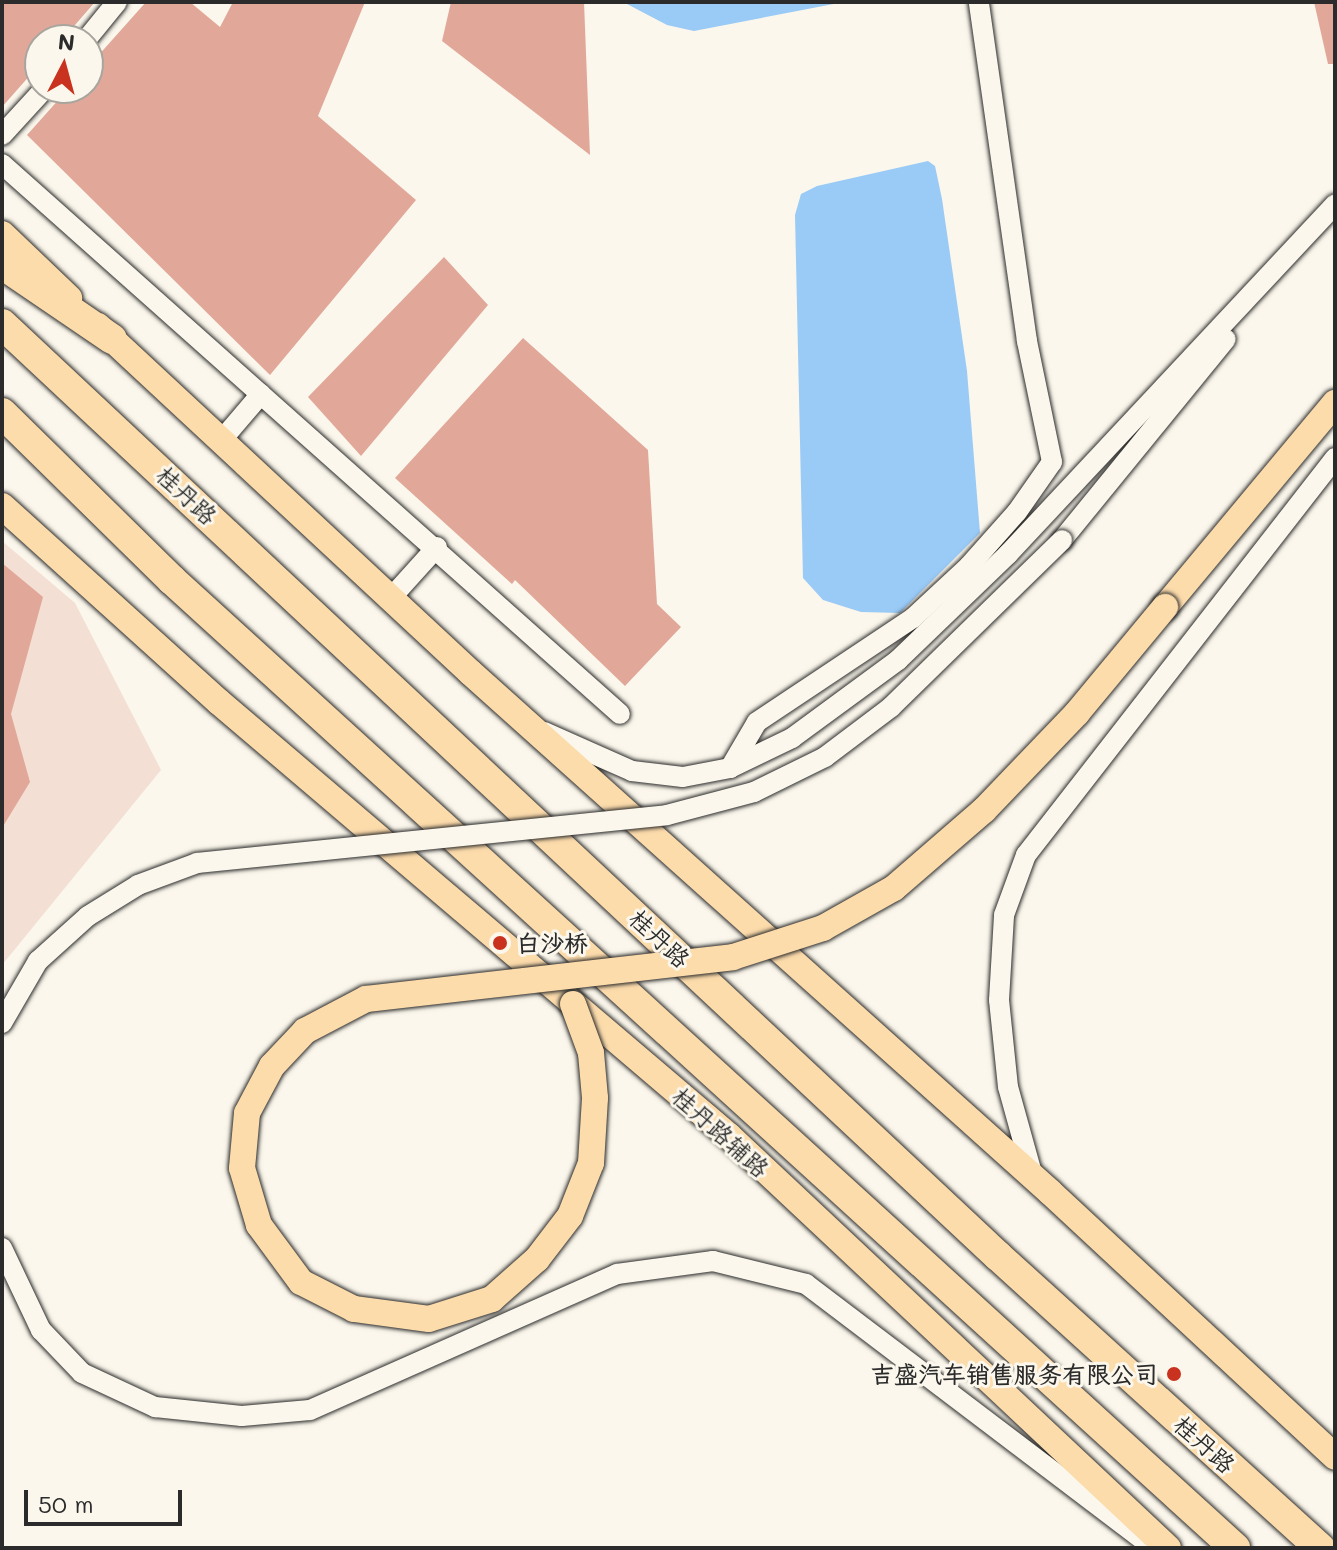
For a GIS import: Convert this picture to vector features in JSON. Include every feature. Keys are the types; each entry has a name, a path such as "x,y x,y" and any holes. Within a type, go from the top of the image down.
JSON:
{"highway":[{"path":"2,264 112,339"},
{"name":"桂丹路","path":"2,324 998,1256 1320,1548"},
{"path":"2,413 172,580 1235,1548"}],"main road":[{"path":"2,234 390,599 1033,1177 1335,1457"},
{"path":"573,1004 591,1053 595,1098 591,1163 570,1216 537,1259 492,1299 429,1319 354,1309 301,1282 259,1225 242,1168 247,1113 272,1066 305,1031 366,999 733,957 823,928 894,888 984,810 1077,713 1335,403"},
{"name":"桂丹路辅路","path":"2,506 257,735 729,1136 1168,1548"}],"street":[{"path":"99,24 117,2"},
{"path":"730,768 757,722 913,618 969,566 1017,512 1052,462 1027,341 979,2"},
{"path":"2,135 30,104"},
{"path":"2,164 437,547 620,714"},
{"path":"530,726 632,771 683,777 730,768 792,738 898,660 1008,554 1335,204"},
{"path":"2,1023 38,961 88,916 138,885 197,863 667,815 754,792 825,757 891,707 1062,540 1335,204"},
{"path":"220,442 261,394"},
{"path":"1033,1177 1008,1087 999,1000 1004,915 1026,855 1335,458"},
{"path":"390,599 437,547"},
{"path":"2,1248 41,1330 82,1373 155,1407 242,1416 310,1410 617,1274 713,1261 806,1284 1155,1548"}],"shaded area":[{"path":"2,541 75,603 161,770 2,965"}],"water":[{"path":"844,2 694,31 667,25 627,4"},
{"path":"928,161 935,166 942,199 967,371 980,533 900,613 861,612 823,600 803,578 795,215 801,194 817,186"}],"building":[{"path":"2,2 95,2 76,24 24,24 24,82 2,107"},
{"path":"146,2 190,2 220,27 233,2 365,2 318,116 416,200 270,375 27,135 55,104 104,104 104,49"},
{"path":"451,2 584,2 590,155 442,41"},
{"path":"1314,2 1335,2 1335,64 1328,64"},
{"path":"444,257 488,305 361,456 308,397"},
{"path":"523,338 648,450 657,604 681,627 625,686 515,580 512,584 395,478"},
{"path":"2,563 43,597 11,714 30,782 2,828"}],"place":[{"name":"白沙桥","path":"500,943"},
{"name":"吉盛汽车销售服务有限公司","path":"1174,1374"}]}
